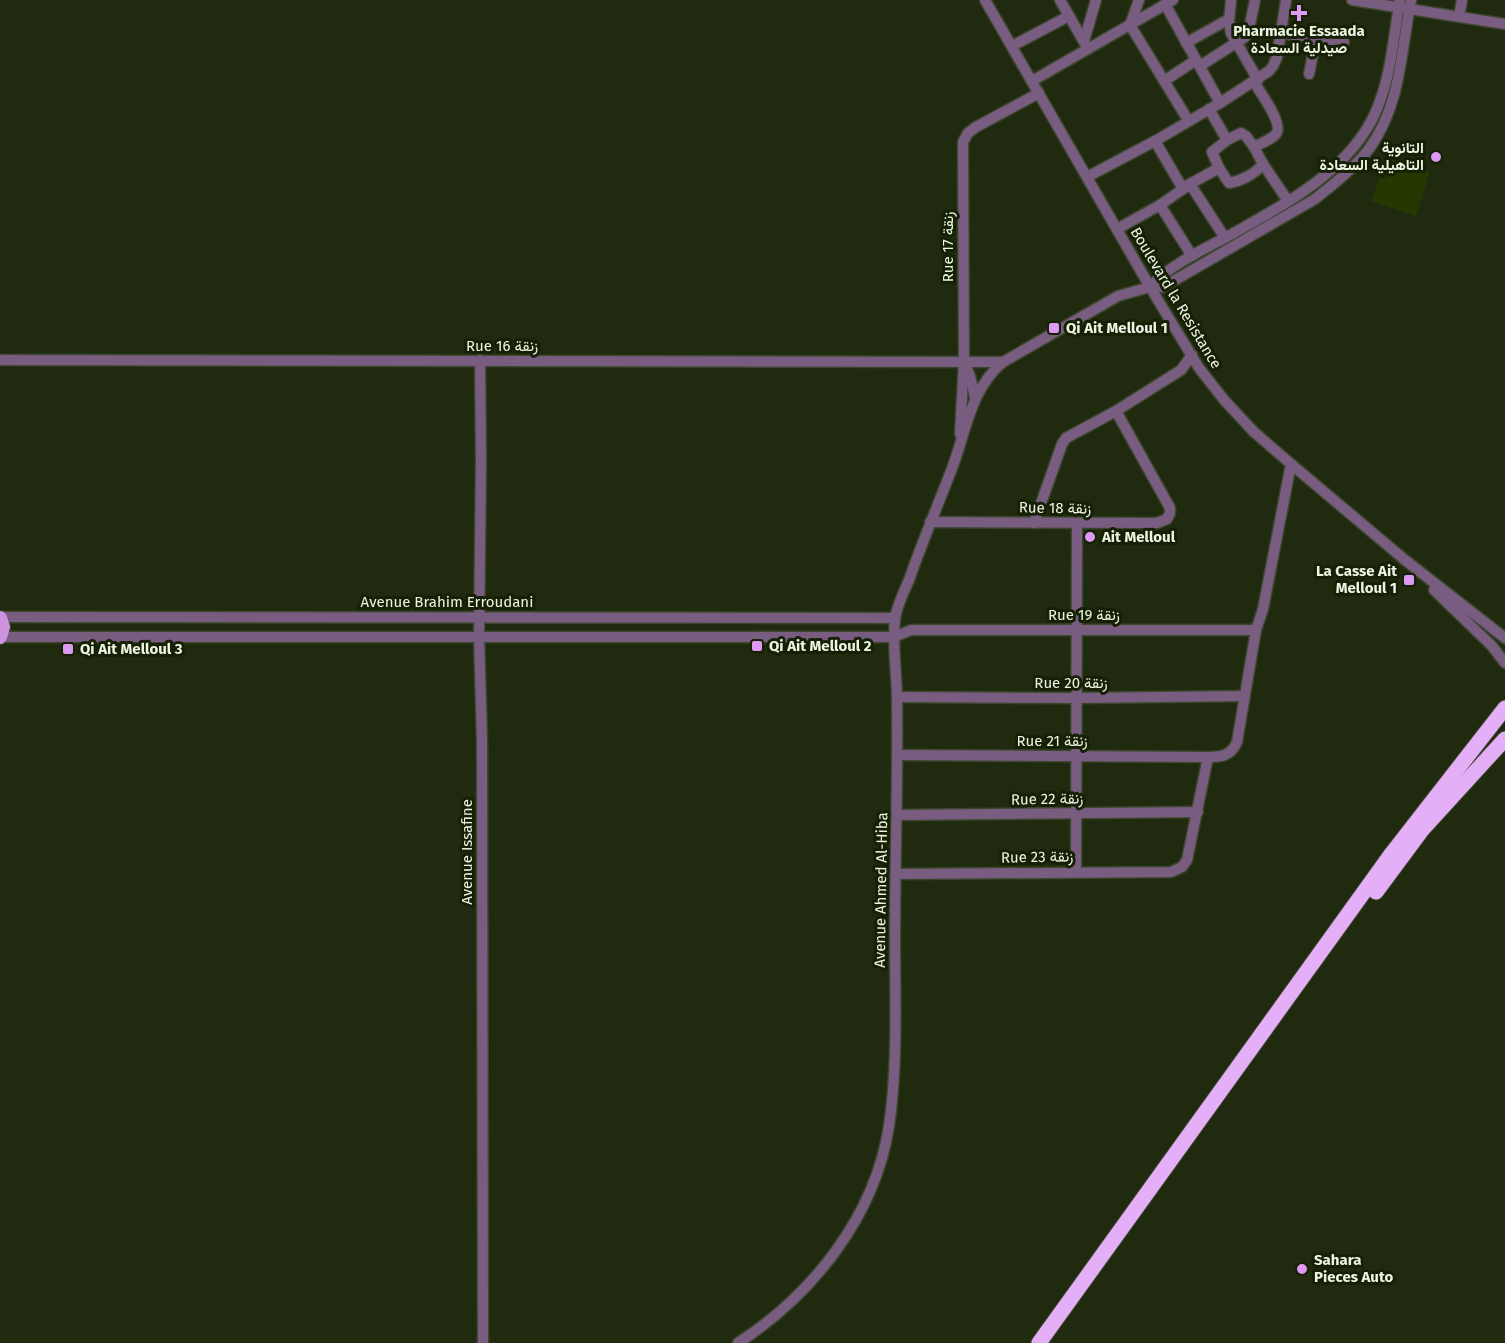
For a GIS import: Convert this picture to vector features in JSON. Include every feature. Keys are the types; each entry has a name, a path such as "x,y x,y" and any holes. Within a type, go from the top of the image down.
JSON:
{"highway":[{"path":"1040,1343 1392,853 1505,708"},
{"path":"1052,1343 1256,1057 1422,830 1505,739"}],"main road":[{"path":"0,618 3,627 0,637"}],"street":[{"name":"Boulevard la Resistance","path":"985,0 1150,287 1199,368 1225,401 1254,432 1291,464 1405,560 1505,638"},
{"path":"1060,0 1086,45"},
{"path":"1086,45 1096,0"},
{"path":"1130,25 1139,0"},
{"path":"1231,0 1229,27 1279,128 1273,137 1254,147"},
{"path":"1164,81 1236,44 1248,33 1255,0"},
{"path":"1087,177 1220,103 1256,81 1274,66 1286,0"},
{"path":"1352,0 1405,4 1505,24"},
{"path":"1459,16 1462,0"},
{"path":"1032,81 1086,45 1130,25 1169,2 1186,43 1220,103"},
{"path":"1150,287 1158,278 1192,256 1288,201 1324,176 1343,158 1359,139 1381,100 1405,4"},
{"name":"Avenue Ahmed Al-Hiba","path":"738,1343 787,1307 828,1261 857,1216 880,1162 888,1129 896,1044 897,697 895,618 930,522 953,468 975,397 990,373 1003,362 1118,296 1150,287 1163,287 1315,199 1336,182 1369,149 1392,106 1399,80 1405,4"},
{"path":"1012,46 1069,16"},
{"path":"1186,43 1229,19"},
{"path":"1130,25 1188,120"},
{"path":"1280,33 1344,42"},
{"path":"1309,74 1316,39"},
{"path":"1387,77 1399,80"},
{"name":"Rue 17 زنقة","path":"960,442 964,361 963,142 976,127 1039,93"},
{"path":"1209,109 1227,140"},
{"path":"1263,164 1255,172 1231,183 1226,180 1212,154 1227,140 1241,133 1246,136 1288,201"},
{"path":"1155,141 1186,187 1216,223 1224,238"},
{"path":"1117,229 1219,168"},
{"path":"1160,205 1192,256"},
{"path":"1034,523 1062,444 1073,432 1116,411 1181,370 1192,355"},
{"name":"Rue 16 زنقة","path":"0,360 1003,362"},
{"name":"Avenue Issafine","path":"480,360 479,636 482,741 483,1343"},
{"path":"964,361 975,397"},
{"path":"961,395 964,381 969,373 987,363"},
{"path":"1181,370 1199,368"},
{"name":"Rue 18 زنقة","path":"930,522 1157,523 1167,519 1170,508 1116,411"},
{"path":"1198,812 1208,757 1226,755 1237,742 1256,630 1263,609 1291,464"},
{"path":"1076,872 1077,524"},
{"name":"Boulevard la Resistance","path":"1405,560 1492,646 1505,663"},
{"path":"778,617 780,636"},
{"name":"Avenue Brahim Erroudani","path":"0,618 895,618"},
{"path":"211,618 211,637"},
{"path":"294,618 294,637"},
{"path":"895,618 911,630"},
{"name":"Rue 19 زنقة","path":"894,638 911,630 1256,630"},
{"path":"0,637 780,636 894,638"},
{"name":"Rue 20 زنقة","path":"897,697 1244,696"},
{"name":"Rue 21 زنقة","path":"897,755 1208,757"},
{"name":"Rue 22 زنقة","path":"897,815 1198,812"},
{"name":"Rue 23 زنقة","path":"896,874 1171,872 1178,870 1187,860 1198,812"}],"green space":[{"path":"1393,160 1430,172 1416,216 1371,201 1380,178 1386,179"}],"place":[{"name":"Pharmacie Essaada صيدلية السعادة","path":"1299,13"},
{"name":"التانوية التاهيلية السعادة","path":"1436,157"},
{"name":"Qi Ait Melloul 1","path":"1054,328"},
{"name":"Ait Melloul","path":"1090,537"},
{"name":"La Casse Ait Melloul 1","path":"1409,580"},
{"name":"Qi Ait Melloul 2","path":"757,646"},
{"name":"Qi Ait Melloul 3","path":"68,649"},
{"name":"Sahara Pieces Auto","path":"1302,1269"}]}
